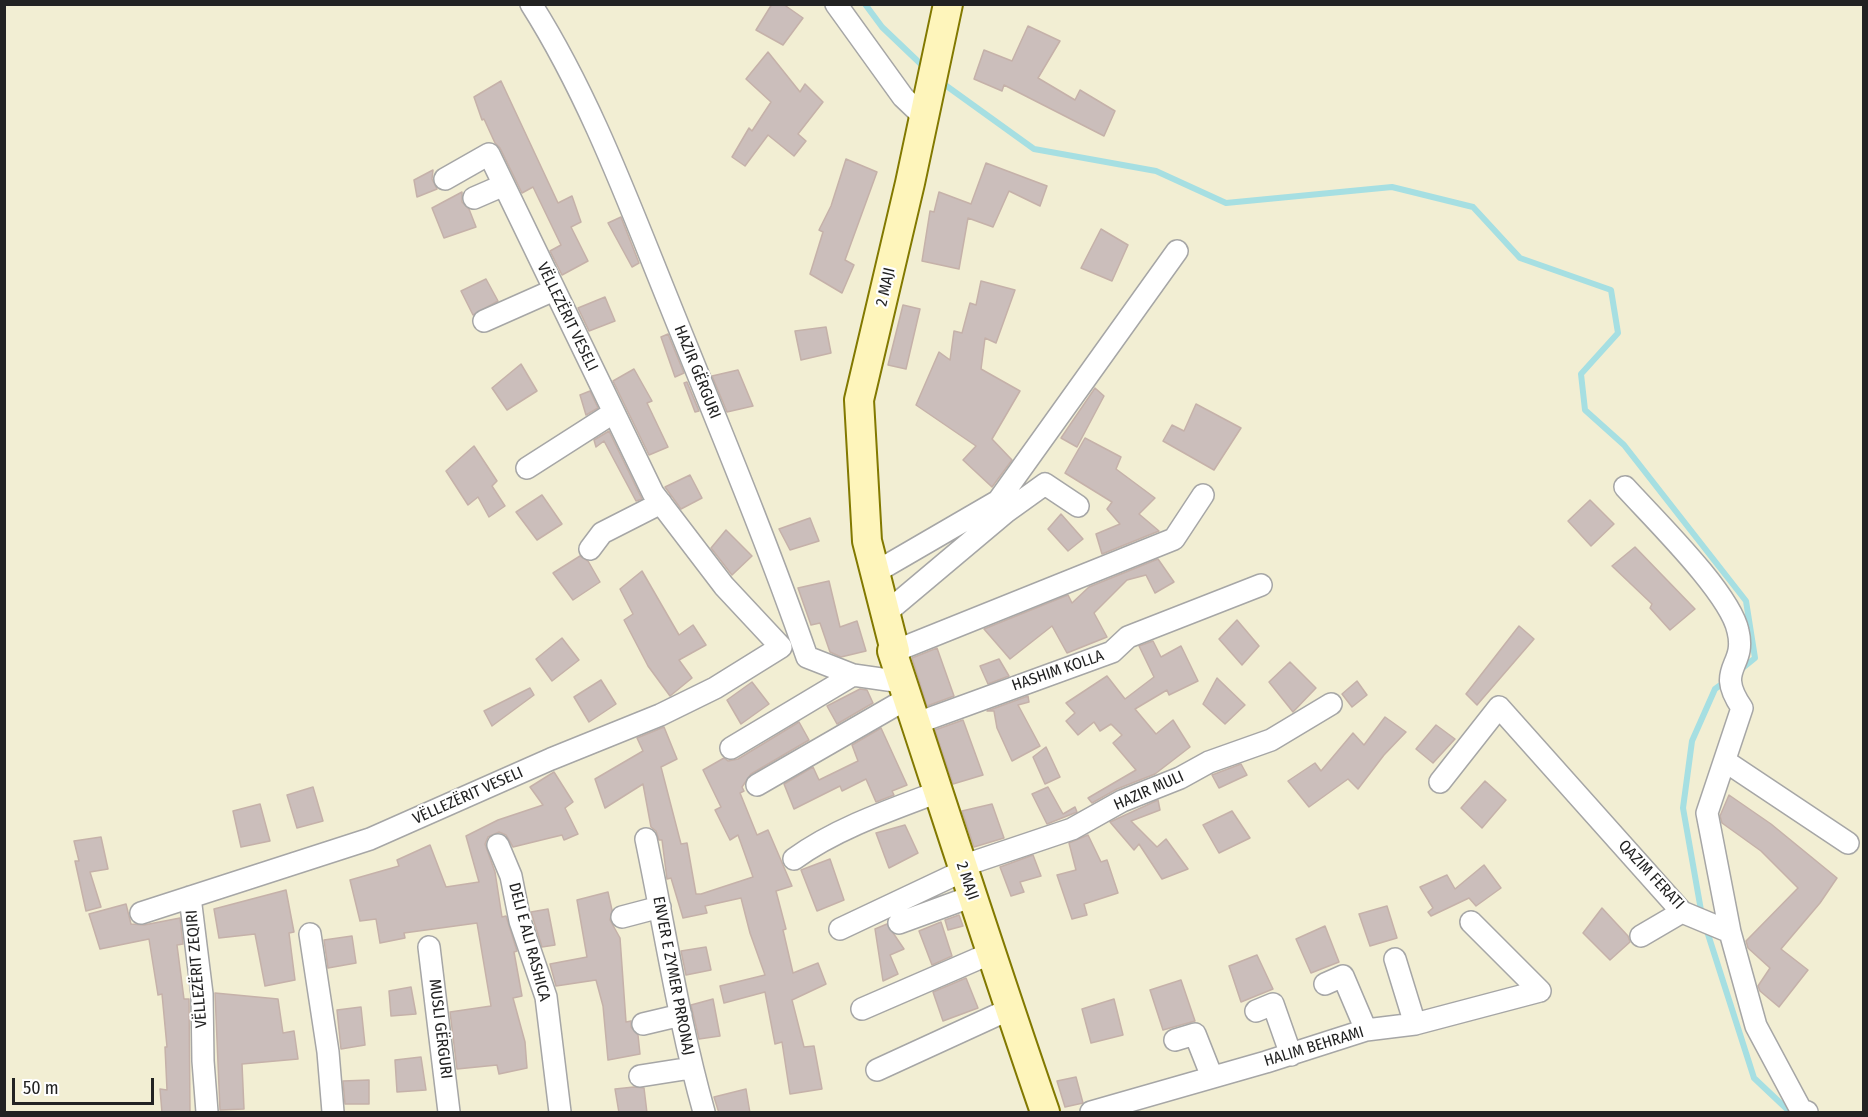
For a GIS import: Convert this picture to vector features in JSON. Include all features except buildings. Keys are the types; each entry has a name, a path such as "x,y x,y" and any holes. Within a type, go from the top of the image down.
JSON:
{"street":[{"name":"HAZIR GËRGURI","path":"531,4 555,43 624,192 713,411 807,657"},
{"path":"836,4 903,96 926,106"},
{"name":"2 MAJI","path":"948,4 859,400 867,541 874,573 887,612 895,651 892,651 989,954 1045,1113"},
{"name":"VËLLEZËRIT VESELI","path":"445,179 489,154 613,413 661,504 724,586 781,647 807,657"},
{"path":"474,198 504,185"},
{"path":"874,573 998,501 1177,251"},
{"path":"484,321 554,290"},
{"path":"527,468 613,413"},
{"path":"887,612 1006,512 1045,484 1078,506"},
{"path":"1625,487 1718,590 1738,629 1740,647 1731,673 1731,692 1742,708 1707,813 1730,932 1756,1026 1801,1110 1807,1113"},
{"path":"895,651 1174,539 1203,495"},
{"path":"590,549 602,532 661,504"},
{"name":"HASHIM KOLLA","path":"757,785 909,701 1112,652 1128,637 1261,585"},
{"name":"VËLLEZËRIT VESELI","path":"141,913 370,839 551,759 660,715 715,688 781,647"},
{"path":"807,657 909,701"},
{"path":"731,748 853,675"},
{"name":"HAZIR MULI","path":"966,878 1072,829 1122,801 1180,778 1209,762 1271,740 1331,704"},
{"name":"QAZIM FERATI","path":"1440,783 1499,707 1682,912 1730,932"},
{"path":"1725,760 1848,843"},
{"path":"794,859 807,850 891,810 938,792"},
{"name":"ENVER E ZYMER PRRONAJ","path":"646,839 691,1068 704,1113"},
{"name":"DELI E ALI RASHICA","path":"498,845 511,876 520,921 546,997 560,1113"},
{"path":"899,923 966,878"},
{"path":"840,929 966,878"},
{"name":"VËLLEZËRIT ZEQIRI","path":"190,897 202,994 203,1062 207,1113"},
{"path":"622,917 660,907"},
{"path":"1641,936 1682,912"},
{"name":"HALIM BEHRAMI","path":"1091,1113 1366,1030 1415,1024 1540,991 1471,922"},
{"path":"310,934 328,1052 333,1113"},
{"name":"MUSLI GËRGURI","path":"429,947 450,1113"},
{"path":"862,1009 989,954"},
{"path":"1395,959 1415,1024"},
{"path":"1325,984 1343,976 1366,1030"},
{"path":"1256,1011 1273,1004 1291,1054"},
{"path":"877,1070 1010,1009"},
{"path":"643,1024 681,1015"},
{"path":"1175,1040 1195,1034 1212,1077"},
{"path":"640,1076 691,1068"}],"shaded area":[{"path":"5,5 1863,5 1863,1112 5,1112"}],"waterway":[{"path":"865,4 882,27 926,69"},
{"path":"941,82 1034,149 1156,171 1226,203 1392,187 1473,207 1520,258 1611,290 1618,333 1581,374 1585,410 1624,445 1746,601 1755,658 1739,671"},
{"path":"1702,916 1683,808 1692,741 1715,689 1726,681"},
{"path":"1706,928 1754,1078 1790,1112"}]}
